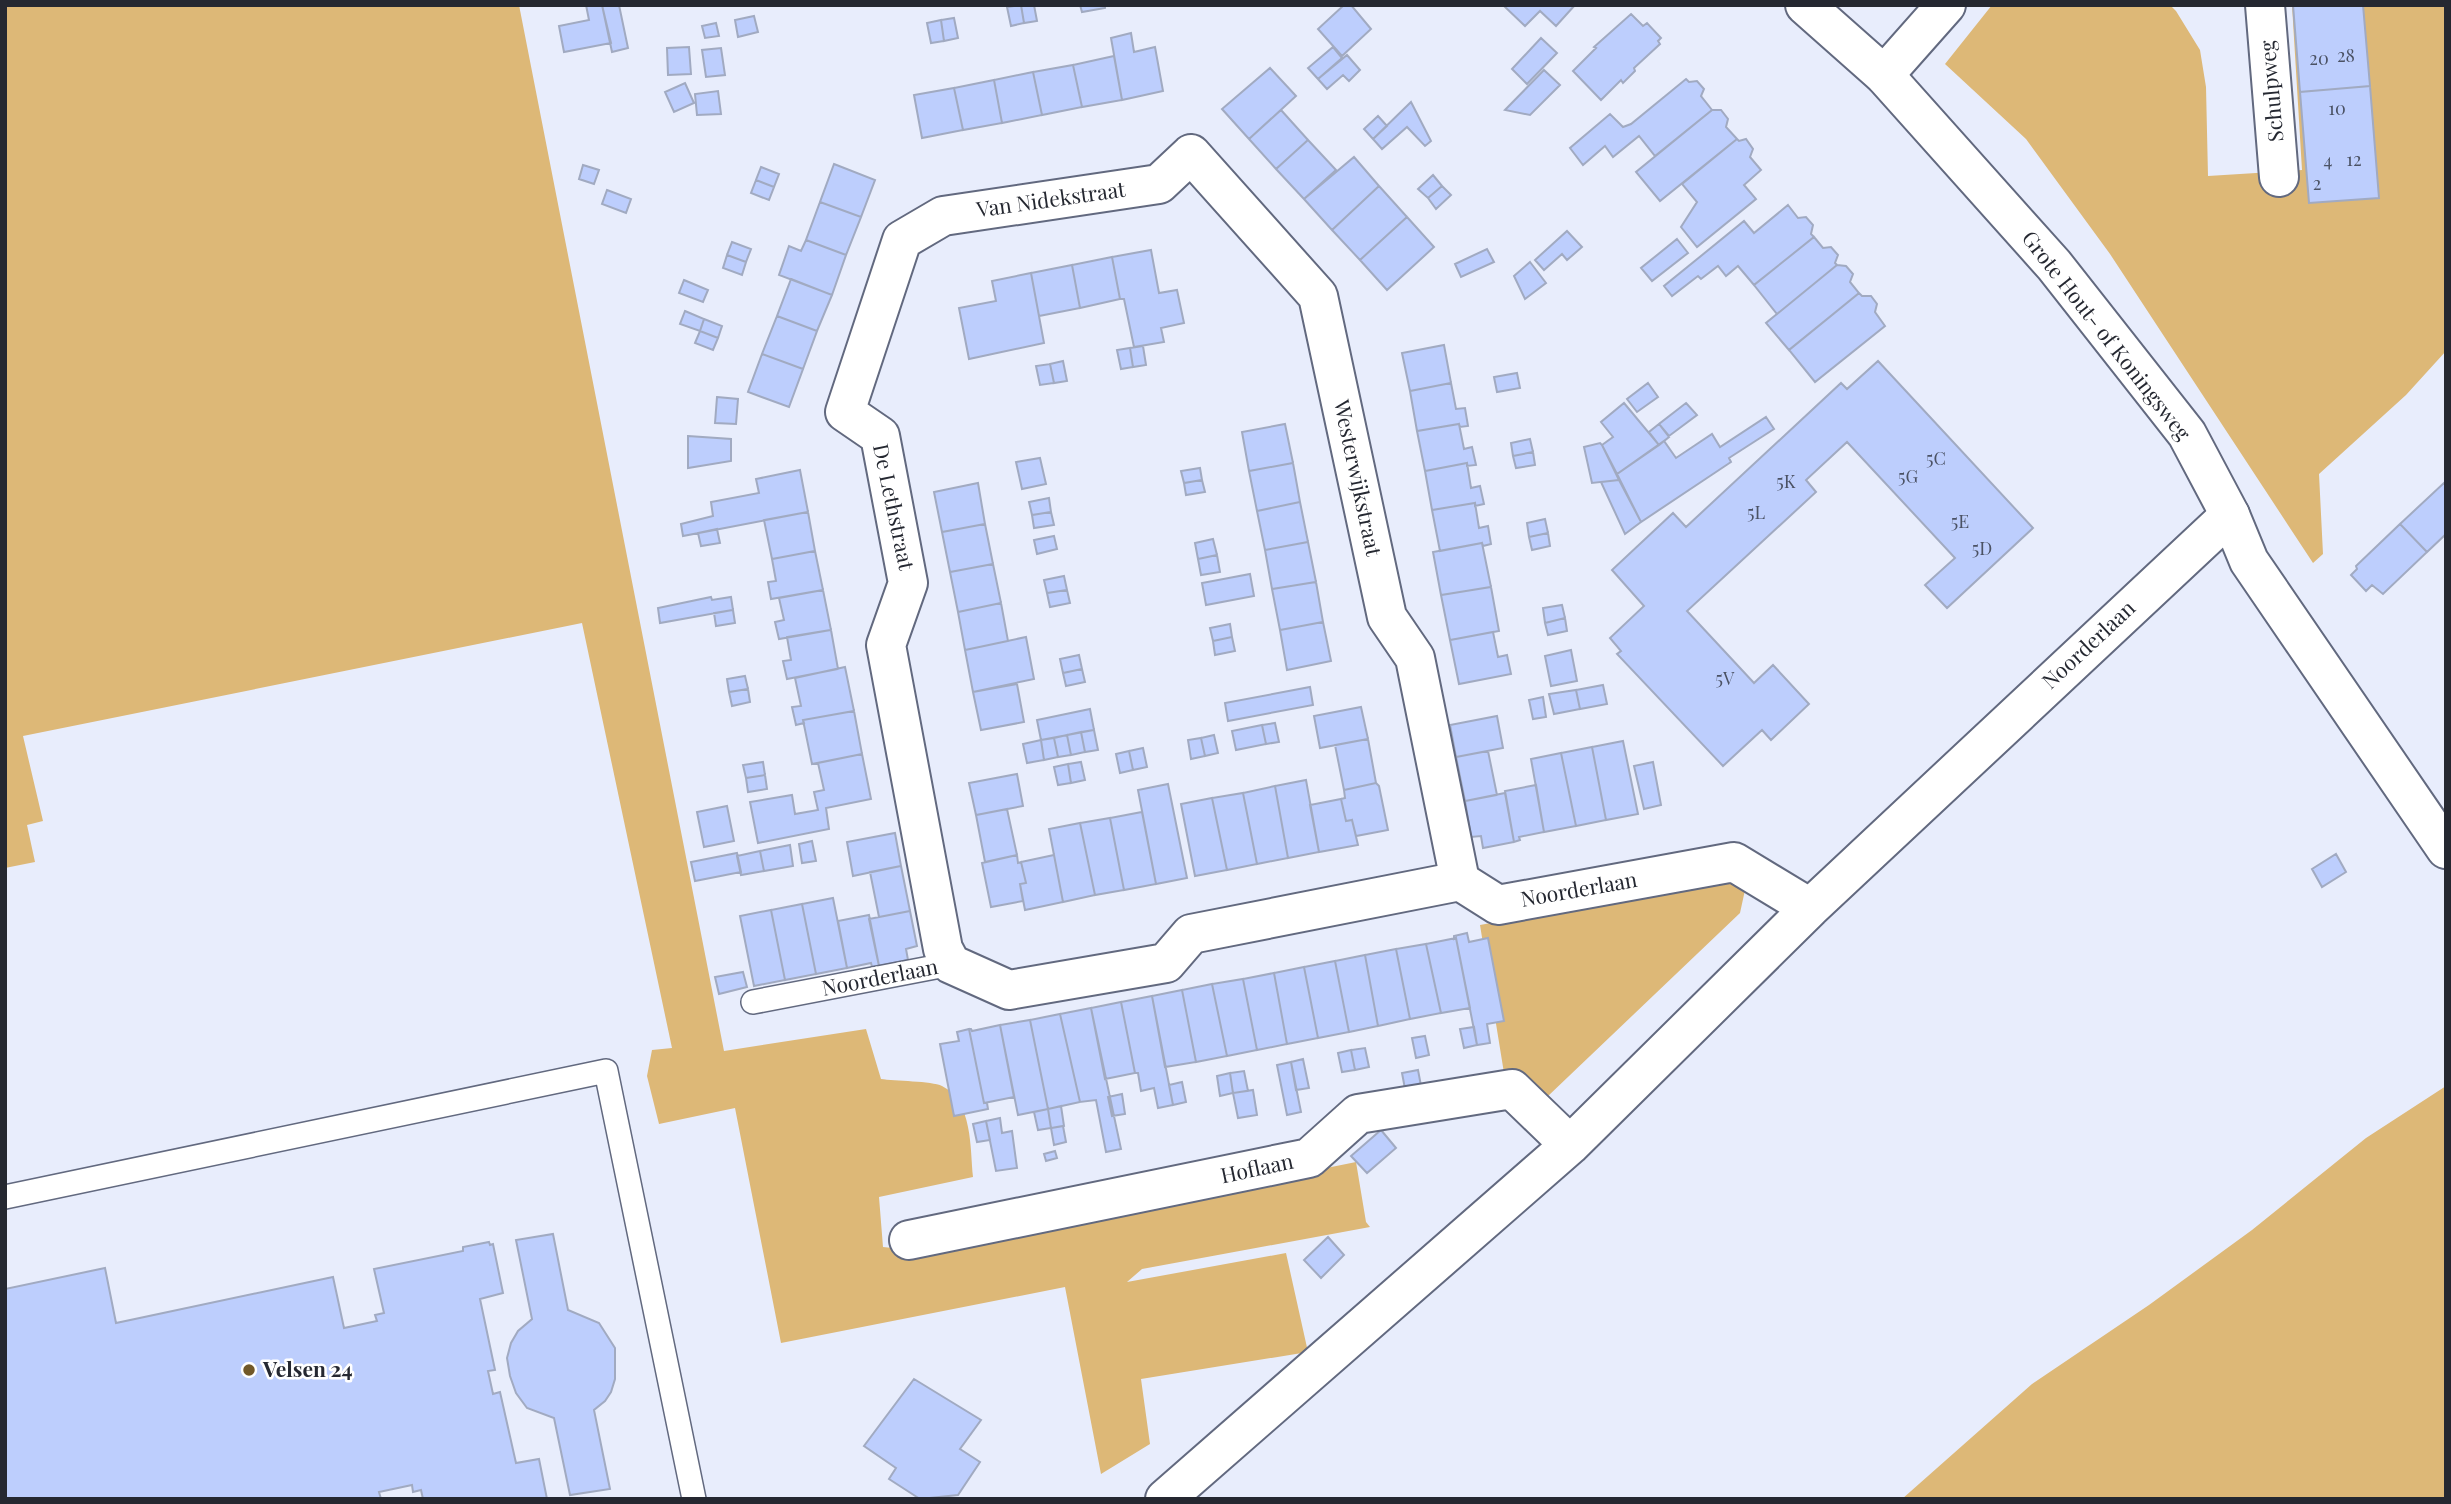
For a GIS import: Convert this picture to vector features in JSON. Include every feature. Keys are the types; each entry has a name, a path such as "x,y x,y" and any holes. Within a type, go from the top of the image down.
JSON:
{"street":[{"name":"Grote Hout- of Koningsweg","path":"1805,5 1884,75 2054,265 2187,434 2230,515 2249,561 2349,711 2446,849"},
{"path":"1884,75 1946,5"},
{"name":"Schulpweg","path":"2265,5 2279,177"},
{"name":"Westerwijkstraat","path":"1160,184 1191,154 1318,296 1387,617 1415,658 1460,881"},
{"name":"Van Nidekstraat","path":"943,216 1160,184"},
{"name":"De Lethstraat","path":"943,216 902,240 845,412 880,436 883,450 908,583 886,645 943,949 951,964"},
{"name":"Noorderlaan","path":"951,964 1009,990 1166,963 1191,934 1460,881 1498,905 1734,862 1810,908 2230,515"},
{"path":"1165,1499 1570,1144 1810,908"},
{"name":"Hoflaan","path":"909,1240 1309,1158 1358,1114 1513,1089 1570,1144"}],"lane":[{"name":"Noorderlaan","path":"753,1002 951,964"},
{"path":"5,1197 606,1071 694,1499"}],"shaded area":[{"path":"5,5 519,5 724,1051 866,1029 881,1079 937,1084 952,1093 965,1114 973,1177 879,1197 883,1247 921,1251 1356,1162 1366,1222 1370,1227 1142,1269 1127,1282 1286,1253 1308,1352 1141,1379 1150,1444 1101,1474 1065,1287 781,1343 735,1108 659,1124 647,1076 652,1050 672,1048 582,623 23,736 43,821 27,825 35,862 5,868"},
{"path":"1992,5 2170,5 2200,50 2206,87 2208,176 2302,170 2292,5 2446,5 2446,351 2406,395 2319,474 2323,554 2313,563 2110,254 2026,139 1945,64"},
{"path":"1732,878 1745,890 1740,913 1547,1097 1523,1073 1504,1073 1480,925"},
{"path":"2446,1086 2446,1499 1902,1499 2032,1384 2149,1305 2252,1230 2366,1138"}],"building":[{"path":"586,5 602,5 611,43 564,52 559,26 589,20"},
{"path":"602,5 619,5 628,48 612,52"},
{"path":"1021,5 1024,23 1011,26 1007,7"},
{"path":"1021,5 1034,5 1037,21 1024,23"},
{"path":"1080,5 1105,5 1105,8 1082,12"},
{"path":"1344,5 1351,5 1371,29 1342,56 1318,29"},
{"path":"1575,5 1556,26 1540,11 1525,26 1504,6"},
{"path":"2293,5 2363,5 2370,86 2300,92"},
{"path":"1631,14 1643,26 1647,23 1661,38 1658,41 1660,44 1634,68 1635,71 1623,83 1621,80 1601,100 1573,71 1596,48 1594,47"},
{"path":"754,16 758,32 738,37 735,20"},
{"path":"954,18 958,38 944,41 941,20"},
{"path":"941,20 944,41 931,43 927,23"},
{"path":"716,23 719,36 705,38 702,26"},
{"path":"1131,33 1134,52 1155,47 1163,91 1122,100 1111,38"},
{"path":"1541,38 1557,53 1527,84 1512,69"},
{"path":"689,47 691,74 668,75 667,48"},
{"path":"1333,47 1342,58 1318,79 1308,68"},
{"path":"721,48 725,75 706,77 702,50"},
{"path":"1347,55 1360,70 1349,81 1343,75 1327,89 1318,79"},
{"path":"1114,56 1122,100 1082,107 1073,65"},
{"path":"1073,65 1082,107 1042,115 1033,72"},
{"path":"1270,68 1296,96 1249,139 1222,109"},
{"path":"1544,70 1560,85 1530,115 1505,110"},
{"path":"1033,72 1042,115 1002,123 994,80"},
{"path":"1686,79 1689,82 1697,81 1704,89 1701,96 1712,110 1655,156 1639,136 1613,157 1605,146 1583,165 1570,148 1610,114 1623,127 1631,124"},
{"path":"994,80 1002,123 963,130 954,88"},
{"path":"685,83 694,103 674,112 665,92"},
{"path":"2370,86 2379,198 2309,203 2300,92"},
{"path":"954,88 963,130 922,138 914,95"},
{"path":"718,91 721,114 697,115 695,94"},
{"path":"1411,102 1431,141 1425,146 1407,127 1382,149 1373,139"},
{"path":"1281,110 1308,140 1276,169 1249,139"},
{"path":"1712,110 1721,110 1728,119 1726,127 1737,139 1660,201 1636,172"},
{"path":"1378,116 1387,126 1373,139 1364,129"},
{"path":"1737,139 1746,139 1753,149 1750,157 1761,170 1744,185 1756,199 1697,247 1681,227 1697,202 1682,184"},
{"path":"1308,140 1336,170 1304,199 1276,169"},
{"path":"1354,157 1379,186 1332,230 1304,199"},
{"path":"834,164 875,180 861,217 820,202"},
{"path":"583,165 599,170 594,184 579,179"},
{"path":"761,167 779,174 774,187 756,180"},
{"path":"1433,175 1442,186 1428,198 1418,189"},
{"path":"756,180 774,187 769,200 751,193"},
{"path":"1379,186 1407,217 1360,260 1332,230"},
{"path":"1442,186 1451,195 1436,209 1428,198"},
{"path":"607,190 631,199 626,213 602,204"},
{"path":"820,202 861,217 846,255 806,240"},
{"path":"1788,205 1798,218 1806,217 1813,225 1811,234 1814,237 1754,285 1738,266 1726,276 1718,266 1701,279 1698,276 1672,296 1664,286 1744,221 1754,233"},
{"path":"1407,217 1434,247 1387,290 1360,260"},
{"path":"1567,231 1582,247 1567,260 1562,254 1544,270 1535,260"},
{"path":"1814,237 1823,248 1831,247 1838,255 1835,263 1837,265 1777,314 1754,285"},
{"path":"1677,239 1688,253 1652,281 1641,268"},
{"path":"806,240 846,255 832,295 779,275 789,246 801,251"},
{"path":"732,242 751,249 746,262 727,255"},
{"path":"1487,249 1494,262 1461,277 1455,264"},
{"path":"1151,250 1159,293 1177,290 1184,323 1161,328 1164,342 1134,347 1124,299 1120,299 1112,257"},
{"path":"727,255 746,262 742,275 723,268"},
{"path":"1112,257 1120,299 1080,308 1072,265"},
{"path":"1530,262 1546,283 1525,299 1514,276"},
{"path":"1072,265 1080,308 1039,316 1031,273"},
{"path":"1837,265 1846,266 1853,274 1850,282 1859,293 1789,350 1766,323"},
{"path":"1031,273 1044,343 969,359 959,308 996,301 992,281"},
{"path":"791,279 832,295 817,331 777,316"},
{"path":"684,280 708,290 703,302 679,293"},
{"path":"1859,293 1862,296 1871,296 1877,304 1875,312 1885,326 1815,382 1789,350"},
{"path":"685,311 704,319 700,331 680,324"},
{"path":"777,316 817,331 803,369 762,354"},
{"path":"704,319 722,326 718,338 700,331"},
{"path":"700,331 718,338 713,350 695,343"},
{"path":"1444,345 1451,383 1410,391 1402,353"},
{"path":"1143,346 1146,365 1133,367 1130,348"},
{"path":"1130,348 1133,367 1121,369 1117,350"},
{"path":"762,354 803,369 789,407 748,392"},
{"path":"1063,361 1067,381 1054,383 1050,364"},
{"path":"1878,361 2033,528 1947,608 1925,585 1955,558 1847,442 1806,480 1816,492 1687,611 1754,683 1773,665 1809,704 1771,740 1762,730 1723,766 1617,654 1621,651 1610,638 1644,606 1612,570 1673,513 1686,527 1841,383 1847,389"},
{"path":"1050,364 1054,383 1040,385 1036,366"},
{"path":"1517,373 1520,388 1497,392 1494,377"},
{"path":"1451,383 1456,409 1465,408 1468,426 1460,427 1459,424 1417,431 1410,391"},
{"path":"1648,383 1658,397 1637,412 1627,399"},
{"path":"717,397 738,399 736,424 715,423"},
{"path":"1624,403 1659,445 1617,474 1602,445 1613,437 1601,422"},
{"path":"1686,403 1697,415 1669,436 1659,424"},
{"path":"1766,417 1774,429 1729,458 1731,462 1641,522 1617,474 1664,441 1676,458 1712,434 1720,447"},
{"path":"1285,424 1293,463 1249,471 1242,432"},
{"path":"1459,424 1464,449 1472,447 1476,465 1467,466 1467,463 1425,471 1417,431"},
{"path":"1659,424 1669,437 1659,445 1649,432"},
{"path":"688,436 731,439 731,461 688,468"},
{"path":"1530,439 1533,452 1513,456 1511,443"},
{"path":"1600,443 1619,480 1592,483 1584,447"},
{"path":"1533,452 1535,465 1516,468 1513,456"},
{"path":"1040,458 1046,484 1022,489 1016,462"},
{"path":"1293,463 1300,502 1257,511 1249,471"},
{"path":"1467,463 1471,488 1480,486 1484,504 1432,510 1425,471"},
{"path":"1200,468 1202,480 1184,483 1181,471"},
{"path":"800,470 808,512 683,536 681,524 713,516 711,502 759,493 756,479"},
{"path":"1202,480 1205,492 1186,495 1184,483"},
{"path":"1619,480 1641,522 1625,534 1601,482"},
{"path":"2445,482 2446,534 2427,552 2400,524"},
{"path":"978,483 985,524 942,532 934,492"},
{"path":"1049,498 1051,512 1032,515 1029,502"},
{"path":"1300,502 1308,542 1265,550 1257,511"},
{"path":"1475,503 1479,528 1488,526 1491,544 1483,546 1482,543 1440,551 1432,510"},
{"path":"808,512 815,551 772,559 764,520"},
{"path":"1051,512 1054,525 1034,528 1032,515"},
{"path":"1545,519 1548,533 1529,537 1527,523"},
{"path":"985,524 993,564 950,572 942,532"},
{"path":"2400,524 2427,552 2383,594 2372,585 2366,591 2351,575 2357,569 2356,566"},
{"path":"717,529 720,543 701,546 698,533"},
{"path":"1548,533 1550,546 1532,550 1529,537"},
{"path":"1054,536 1057,549 1037,554 1034,540"},
{"path":"1213,539 1217,555 1198,559 1195,543"},
{"path":"1308,542 1316,582 1272,589 1265,550"},
{"path":"1482,543 1491,587 1441,595 1433,552"},
{"path":"815,551 823,590 771,599 768,582 776,581 772,559"},
{"path":"1217,555 1220,572 1201,575 1198,559"},
{"path":"993,564 1001,603 958,612 950,572"},
{"path":"1250,574 1254,596 1206,605 1202,583"},
{"path":"1064,576 1067,590 1047,593 1044,580"},
{"path":"1316,582 1323,622 1280,630 1272,589"},
{"path":"1491,587 1499,631 1450,640 1441,595"},
{"path":"823,590 831,630 779,639 775,622 784,620 779,598"},
{"path":"1067,590 1070,603 1050,607 1047,593"},
{"path":"711,597 712,600 731,597 733,610 660,623 658,608"},
{"path":"1001,603 1008,641 965,650 958,612"},
{"path":"1562,605 1565,618 1545,623 1543,608"},
{"path":"733,610 735,623 716,626 714,613"},
{"path":"1565,618 1567,631 1548,635 1545,623"},
{"path":"1323,622 1331,661 1287,670 1280,630"},
{"path":"1230,624 1232,637 1213,641 1210,628"},
{"path":"831,630 838,669 787,679 783,661 791,660 787,637"},
{"path":"1493,632 1498,657 1507,655 1511,674 1459,684 1450,640"},
{"path":"1026,637 1034,679 973,692 965,650"},
{"path":"1232,637 1235,651 1215,655 1213,641"},
{"path":"1571,650 1577,681 1551,686 1545,656"},
{"path":"1079,655 1082,669 1063,673 1060,659"},
{"path":"845,667 854,711 803,720 804,723 796,725 792,707 801,706 795,678"},
{"path":"1082,669 1085,682 1066,686 1063,673"},
{"path":"745,676 748,689 729,692 727,679"},
{"path":"1017,684 1024,722 981,730 973,692"},
{"path":"1603,685 1607,704 1580,709 1576,690"},
{"path":"1310,687 1313,705 1228,721 1225,703"},
{"path":"748,689 750,702 732,706 729,692"},
{"path":"1576,690 1580,709 1554,714 1549,694"},
{"path":"1543,697 1546,717 1533,719 1529,700"},
{"path":"1361,707 1368,739 1320,748 1314,716"},
{"path":"1090,709 1094,730 1041,740 1037,720"},
{"path":"854,711 862,754 812,764 803,720"},
{"path":"1497,716 1503,748 1456,757 1450,725"},
{"path":"1275,723 1279,742 1266,744 1262,725"},
{"path":"1262,725 1266,744 1236,750 1232,731"},
{"path":"1094,730 1098,750 1085,752 1081,732"},
{"path":"1081,732 1085,752 1071,755 1067,735"},
{"path":"1067,735 1071,755 1058,757 1054,738"},
{"path":"1214,735 1218,753 1205,756 1201,738"},
{"path":"1054,738 1058,757 1044,760 1041,740"},
{"path":"1201,738 1205,756 1191,759 1188,740"},
{"path":"1368,739 1376,783 1344,790 1335,745"},
{"path":"1041,740 1044,760 1027,763 1023,744"},
{"path":"1623,741 1638,814 1606,820 1592,747"},
{"path":"1592,747 1606,820 1576,826 1561,753"},
{"path":"1143,748 1147,767 1133,770 1129,751"},
{"path":"1129,751 1133,770 1120,773 1116,754"},
{"path":"1488,751 1497,795 1465,801 1456,757"},
{"path":"1561,753 1576,826 1544,832 1531,759"},
{"path":"862,754 871,799 826,808 829,829 758,843 750,802 792,795 795,814 818,810 814,792 824,790 818,763"},
{"path":"763,762 765,775 746,778 743,765"},
{"path":"1081,762 1085,780 1071,783 1068,764"},
{"path":"1653,762 1661,805 1644,809 1634,766"},
{"path":"1068,764 1071,783 1058,785 1054,767"},
{"path":"1017,774 1023,806 976,815 969,783"},
{"path":"765,775 767,789 748,792 746,778"},
{"path":"1306,780 1319,852 1288,858 1275,786"},
{"path":"1376,783 1379,786 1388,830 1356,836 1352,820 1346,821 1341,799 1345,798 1344,790"},
{"path":"1168,784 1187,878 1156,884 1138,790"},
{"path":"1536,785 1544,832 1519,837 1520,840 1514,842 1505,791"},
{"path":"1275,786 1288,858 1257,864 1243,793"},
{"path":"1243,793 1257,864 1227,870 1212,798"},
{"path":"1505,793 1514,842 1483,848 1481,836 1471,837 1465,801"},
{"path":"1212,798 1227,870 1195,876 1181,804"},
{"path":"1341,799 1346,821 1352,820 1358,845 1319,852 1310,805"},
{"path":"727,806 734,841 704,847 697,812"},
{"path":"1007,809 1017,855 985,862 976,815"},
{"path":"1142,812 1156,884 1124,890 1110,818"},
{"path":"1110,818 1124,890 1095,895 1080,823"},
{"path":"1080,823 1095,895 1063,902 1049,829"},
{"path":"895,833 901,866 853,876 847,842"},
{"path":"812,841 816,861 802,863 799,844"},
{"path":"790,845 793,866 764,871 760,851"},
{"path":"760,851 764,871 741,875 737,856"},
{"path":"737,853 741,872 695,881 691,862"},
{"path":"2336,854 2346,872 2322,887 2312,869"},
{"path":"1017,855 1026,883 1020,884 1023,901 991,907 982,863"},
{"path":"1054,855 1063,902 1025,910 1020,884 1026,883 1021,862"},
{"path":"901,866 910,911 879,917 870,872"},
{"path":"833,898 847,968 816,974 802,904"},
{"path":"802,904 816,974 785,980 771,910"},
{"path":"771,910 785,980 754,986 740,916"},
{"path":"910,911 917,946 906,949 908,960 879,966 869,919"},
{"path":"869,915 879,966 872,967 871,963 847,968 838,921"},
{"path":"1467,933 1469,942 1488,938 1504,1021 1487,1024 1490,1043 1477,1045 1456,938 1454,939 1454,936"},
{"path":"1456,938 1470,1008 1441,1013 1426,944"},
{"path":"1426,944 1441,1013 1410,1019 1396,949"},
{"path":"1396,949 1410,1019 1378,1026 1365,955"},
{"path":"1365,955 1378,1026 1349,1032 1335,961"},
{"path":"1335,961 1349,1032 1318,1038 1304,967"},
{"path":"1304,967 1318,1038 1287,1044 1274,973"},
{"path":"743,972 747,987 719,994 715,977"},
{"path":"1274,973 1287,1044 1257,1050 1243,979"},
{"path":"1243,979 1257,1050 1227,1056 1212,984"},
{"path":"1212,984 1227,1056 1196,1062 1182,990"},
{"path":"1182,990 1196,1062 1165,1067 1152,996"},
{"path":"1152,996 1173,1105 1158,1108 1154,1088 1141,1091 1121,1002"},
{"path":"1121,1002 1135,1073 1105,1079 1091,1008"},
{"path":"1091,1008 1121,1149 1106,1152 1096,1100 1080,1102 1060,1014"},
{"path":"1060,1014 1080,1102 1048,1109 1030,1020"},
{"path":"1030,1020 1048,1109 1018,1115 1000,1025"},
{"path":"1000,1025 1014,1097 984,1103 969,1029 972,1031"},
{"path":"1474,1027 1477,1045 1464,1048 1460,1029"},
{"path":"969,1029 984,1103 987,1103 988,1109 954,1116 940,1044 959,1041 957,1032"},
{"path":"1425,1036 1429,1055 1416,1058 1412,1038"},
{"path":"1365,1048 1369,1067 1355,1070 1351,1050"},
{"path":"1351,1050 1355,1070 1342,1072 1338,1053"},
{"path":"1303,1059 1309,1088 1296,1090 1291,1062"},
{"path":"1291,1062 1301,1112 1287,1115 1277,1065"},
{"path":"1418,1070 1422,1091 1406,1094 1402,1073"},
{"path":"1244,1071 1248,1091 1233,1093 1230,1073"},
{"path":"1230,1073 1233,1093 1220,1096 1217,1076"},
{"path":"1182,1082 1186,1102 1173,1105 1169,1085"},
{"path":"1253,1090 1257,1115 1238,1118 1233,1093"},
{"path":"1122,1094 1125,1114 1112,1116 1108,1097"},
{"path":"1061,1106 1064,1126 1051,1128 1048,1109"},
{"path":"1048,1109 1051,1128 1038,1130 1034,1112"},
{"path":"1000,1118 1002,1133 1012,1131 1017,1168 996,1171 986,1121"},
{"path":"986,1121 990,1140 977,1142 973,1124"},
{"path":"1063,1126 1066,1142 1054,1145 1051,1128"},
{"path":"1381,1130 1396,1148 1367,1173 1351,1156"},
{"path":"1055,1151 1057,1158 1046,1161 1044,1154"},
{"path":"553,1234 568,1310 599,1323 615,1348 615,1379 611,1392 594,1410 610,1489 570,1495 554,1418 527,1408 516,1393 507,1358 518,1331 532,1319 516,1240"},
{"path":"1328,1237 1344,1255 1321,1278 1304,1260"},
{"name":"Velsen 24","path":"489,1242 490,1245 493,1244 503,1293 480,1299 495,1370 488,1371 493,1394 500,1392 516,1463 539,1459 547,1499 423,1499 421,1490 413,1492 412,1485 379,1492 381,1499 5,1499 5,1289 105,1268 116,1323 333,1277 344,1328 377,1321 375,1315 384,1313 374,1269 463,1251 463,1247"},
{"path":"914,1379 981,1420 960,1449 980,1462 958,1495 920,1499 889,1479 896,1468 864,1446"}],"place":[{"name":"Velsen 24","path":"249,1370"}]}
